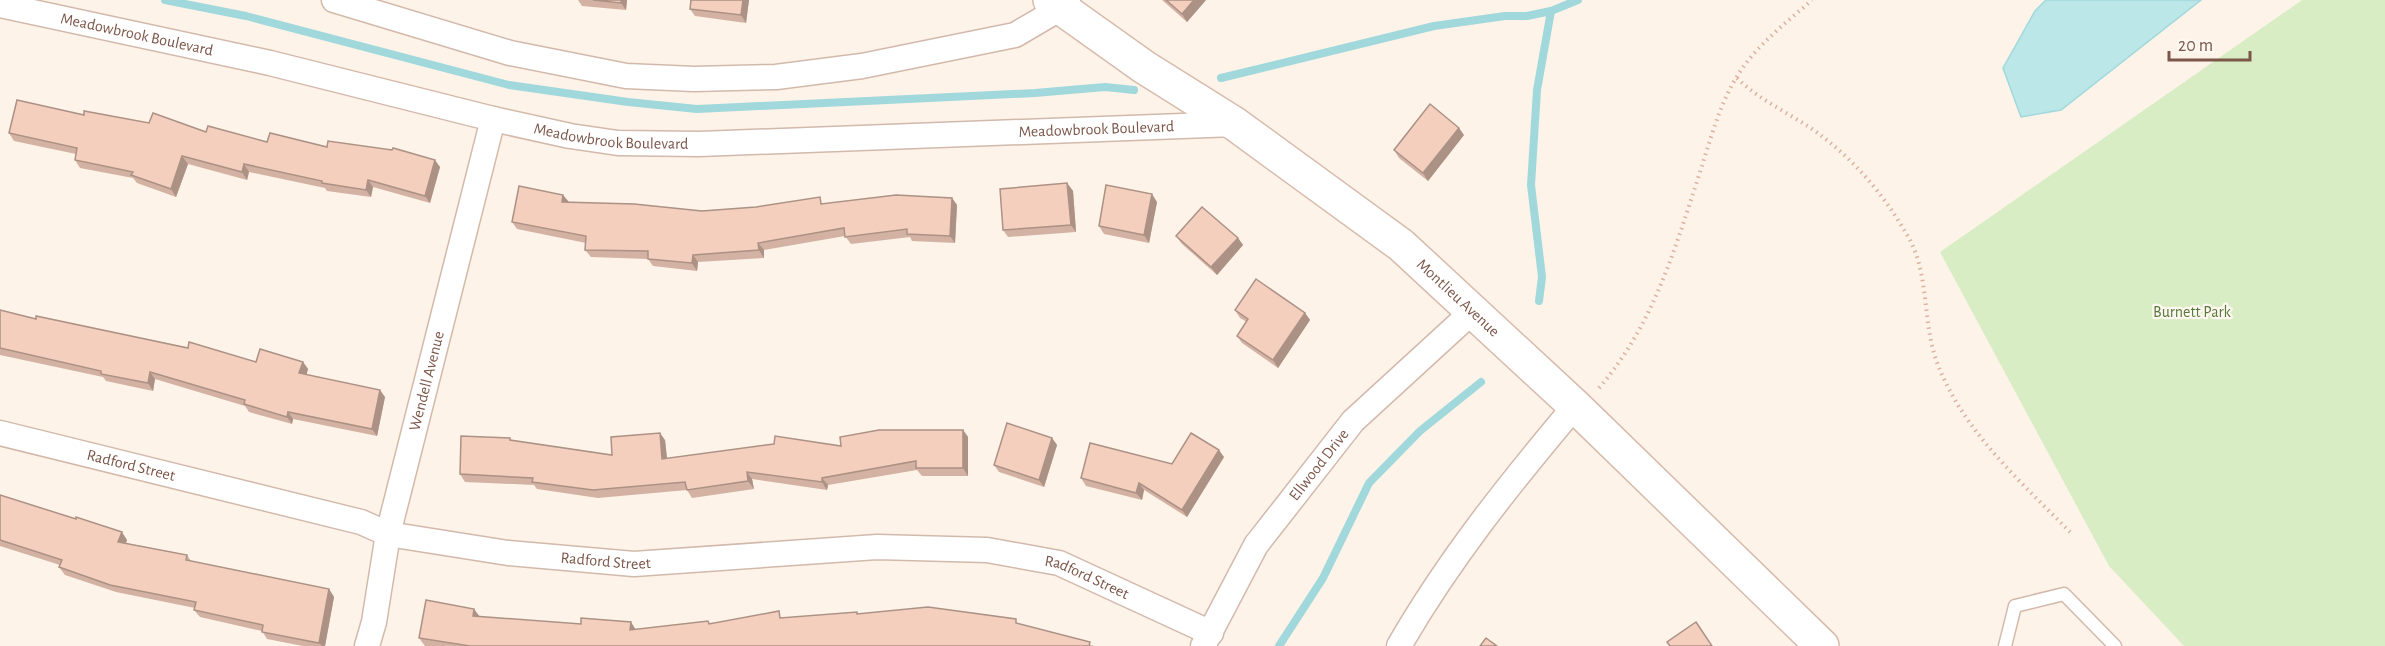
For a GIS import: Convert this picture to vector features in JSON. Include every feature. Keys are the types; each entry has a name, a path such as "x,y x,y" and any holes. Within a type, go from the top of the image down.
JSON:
{"street":[{"path":"334,0 510,53 626,76 694,79 776,77 862,66 1016,35 1059,3"},
{"name":"Montlieu Avenue","path":"1059,3 1144,66 1235,124 1401,245 1575,406 1822,646"},
{"name":"Meadowbrook Boulevard","path":"0,5 270,63 493,119 618,143 699,144 1235,124"},
{"name":"Wendell Avenue","path":"367,646 374,622 388,534 493,119"},
{"name":"Ellwood Drive","path":"1207,639 1256,545 1353,421 1472,312"},
{"path":"1399,646 1450,563 1505,489 1575,406"},
{"name":"Radford Street","path":"0,433 361,522 388,534 508,553 634,564 877,547 987,550 1059,564 1207,639"}],"lane":[{"path":"2005,646 2015,606 2064,594 2115,646"}],"path":[{"path":"1575,406 1593,395 1610,376 1652,310 1672,258 1719,112 1737,78 1760,46 1812,0"},
{"path":"1737,78 1848,156 1882,196 1908,235 1921,267 1927,327 1938,364 1956,402 1990,449 2070,532"}],"green space":[{"name":"Burnett Park","path":"2302,0 2385,0 2385,646 2184,646 2109,566 1940,252"}],"water":[{"path":"2046,0 2201,0 2061,110 2021,117 2003,68 2035,11"}],"building":[{"path":"593,0 621,0 621,3"},
{"path":"691,0 743,0 741,15 690,9"},
{"path":"1166,0 1194,0 1182,14"},
{"path":"17,100 84,115 84,111 149,123 153,113 206,132 208,126 267,142 270,133 327,147 328,141 392,150 393,148 435,160 425,196 368,180 366,190 322,183 322,181 244,164 242,172 182,156 171,189 131,175 133,172 75,160 77,148 9,133"},
{"path":"1430,104 1459,128 1423,173 1394,150"},
{"path":"1067,183 1071,225 1003,230 1000,189"},
{"path":"1106,185 1152,194 1144,235 1099,226"},
{"path":"519,186 563,195 562,202 634,204 702,211 756,207 820,197 821,204 896,195 952,198 950,236 907,234 907,229 845,237 844,228 758,243 759,250 693,255 692,263 648,259 648,251 585,250 586,236 512,222"},
{"path":"1202,207 1238,238 1211,267 1176,236"},
{"path":"1256,279 1305,313 1273,360 1237,336 1248,319 1235,310"},
{"path":"0,310 188,348 189,342 256,362 260,349 303,362 299,373 380,390 372,429 288,412 287,417 244,404 245,400 150,372 148,383 101,374 101,371 0,348"},
{"path":"1007,423 1052,438 1039,480 994,465"},
{"path":"879,430 963,430 963,468 916,468 916,461 822,478 822,482 747,472 748,481 687,490 685,482 593,490 532,482 533,478 460,474 461,436 510,438 510,440 612,455 611,437 660,433 662,459 774,444 775,436 841,446 840,437"},
{"path":"1191,433 1219,450 1182,510 1139,483 1136,493 1081,478 1090,443 1172,464"},
{"path":"0,495 122,532 118,542 187,555 186,560 329,589 319,643 262,632 263,625 194,610 196,602 110,585 59,567 62,560 0,540"},
{"path":"426,600 474,609 473,616 581,624 581,618 631,622 630,630 708,621 709,624 779,611 780,618 928,607 1016,619 1016,623 1090,642 1089,646 470,646 419,638"},
{"path":"1696,622 1712,646 1670,646 1667,642"},
{"path":"1486,638 1497,646 1480,646"}],"waterway":[{"path":"165,0 246,16 509,85 697,109 1035,93 1105,87 1134,90"},
{"path":"1221,78 1434,26 1505,16 1527,16 1551,11 1578,0"},
{"path":"1539,301 1542,277 1531,185 1537,90 1551,11"},
{"path":"1279,646 1323,578 1369,483 1420,431 1481,382"}]}
